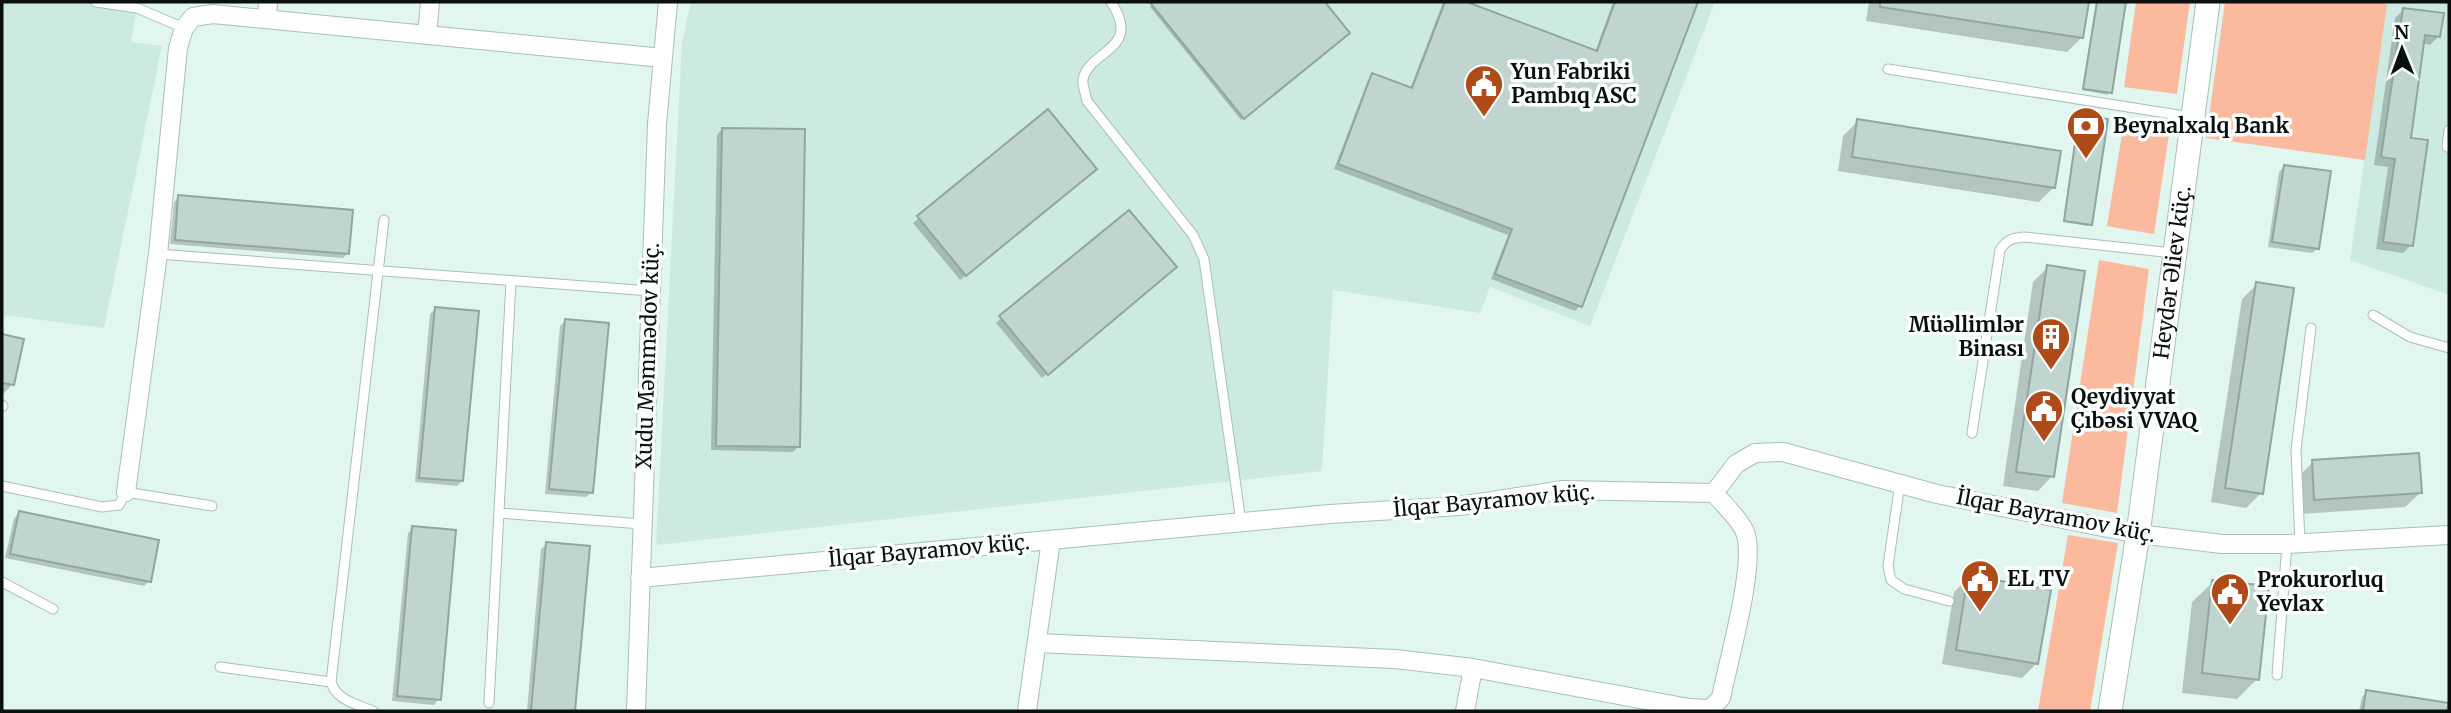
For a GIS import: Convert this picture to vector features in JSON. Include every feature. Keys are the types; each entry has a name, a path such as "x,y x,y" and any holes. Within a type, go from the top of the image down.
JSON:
{"street":[{"path":"427,35 430,2"},
{"name":"Xudu Məmmədov küç.","path":"636,711 657,124 668,2"},
{"name":"Heydər Əliev küç.","path":"2110,711 2138,534 2208,2"},
{"path":"126,492 158,254 178,48 184,28 193,17 268,11 427,35 663,58"},
{"name":"İlqar Bayramov küç.","path":"640,578 1241,522 1459,506 1563,490 1714,493 1737,464 1755,453 1783,452 1997,507 2138,534 2222,544 2294,544 2449,535"},
{"path":"1037,643 1395,659 1473,668 1689,708 1710,709 1721,698 1746,578 1749,551 1744,530 1714,493"},
{"path":"1027,711 1051,540"},
{"path":"1465,711 1473,668"}],"lane":[{"path":"96,2 137,8 184,28"},
{"path":"1111,2 1121,27 1116,45 1090,67 1083,80 1087,101 1193,235 1204,259 1241,522"},
{"path":"1888,69 2192,118"},
{"path":"2447,147 2449,130"},
{"path":"373,711 343,699 334,692 331,682 384,220"},
{"path":"1972,433 2000,250 2005,242 2015,237 2025,237 2175,253"},
{"path":"158,254 651,291"},
{"path":"489,703 511,281"},
{"path":"2373,315 2410,337 2449,348"},
{"path":"2277,675 2294,544 2297,450 2311,328"},
{"path":"1900,484 1888,565 1891,580 1904,589 1949,601"},
{"path":"2,486 102,507 119,505 126,492 212,506"},
{"path":"500,513 642,524"},
{"path":"2,582 53,609"},
{"path":"220,667 331,682"}],"shaded area":[{"path":"2,2 138,2 131,42 162,46 104,328 2,315"},
{"path":"691,2 1715,2 1590,326 1490,287 1480,313 1333,290 1322,471 656,545 682,42"},
{"path":"2136,2 2190,2 2177,94 2124,87"},
{"path":"2225,2 2387,4 2365,160 2206,138"},
{"path":"2387,2 2449,2 2449,295 2350,260"},
{"path":"2124,122 2170,128 2154,234 2107,226"},
{"path":"2099,260 2149,269 2117,513 2062,503"},
{"path":"2068,535 2118,543 2090,711 2038,711"}],"building":[{"path":"1325,2 1350,33 1244,119 1151,4"},
{"path":"1445,2 1467,2 1597,51 1615,2 1698,2 1582,307 1495,274 1512,229 1338,164 1372,73 1412,88"},
{"path":"1880,2 2089,2 2083,38 1880,7"},
{"path":"2097,2 2126,2 2112,93 2083,89"},
{"path":"2403,8 2444,13 2440,37 2425,35 2411,138 2428,140 2413,246 2383,242 2395,159 2381,157"},
{"path":"1048,109 1097,169 966,276 917,216"},
{"path":"2079,115 2108,119 2092,225 2064,221"},
{"path":"1857,119 2061,151 2055,188 1852,157"},
{"path":"722,128 805,129 800,447 716,446"},
{"path":"2284,165 2331,171 2319,249 2272,242"},
{"path":"178,195 353,210 349,254 175,240"},
{"path":"1129,210 1177,267 1048,375 999,316"},
{"name":"Müəllimlər Binası","path":"2047,265 2085,271 2054,477 2016,472"},
{"path":"2256,282 2294,288 2263,494 2225,488"},
{"path":"435,307 479,311 463,481 419,478"},
{"path":"565,319 609,323 593,493 549,489"},
{"path":"2,334 24,339 14,385 2,383"},
{"path":"2419,453 2422,493 2314,500 2312,460"},
{"path":"19,511 159,540 151,582 10,554"},
{"path":"412,526 456,530 441,700 397,696"},
{"path":"546,542 590,546 575,711 531,711"},
{"path":"1968,575 2051,590 2038,664 1956,650"},
{"path":"2212,580 2269,586 2259,680 2202,673"},
{"path":"2366,690 2449,703 2447,711 2363,711"}],"place":[{"name":"Yun Fabriki Pambıq ASC","path":"1484,118"},
{"name":"Beynalxalq Bank","path":"2086,160"},
{"name":"Müəllimlər Binası","path":"2051,371"},
{"name":"Qeydiyyat Çıbəsi VVAQ","path":"2044,443"},
{"name":"EL TV","path":"1980,613"},
{"name":"Prokurorluq Yevlax","path":"2230,626"}]}
